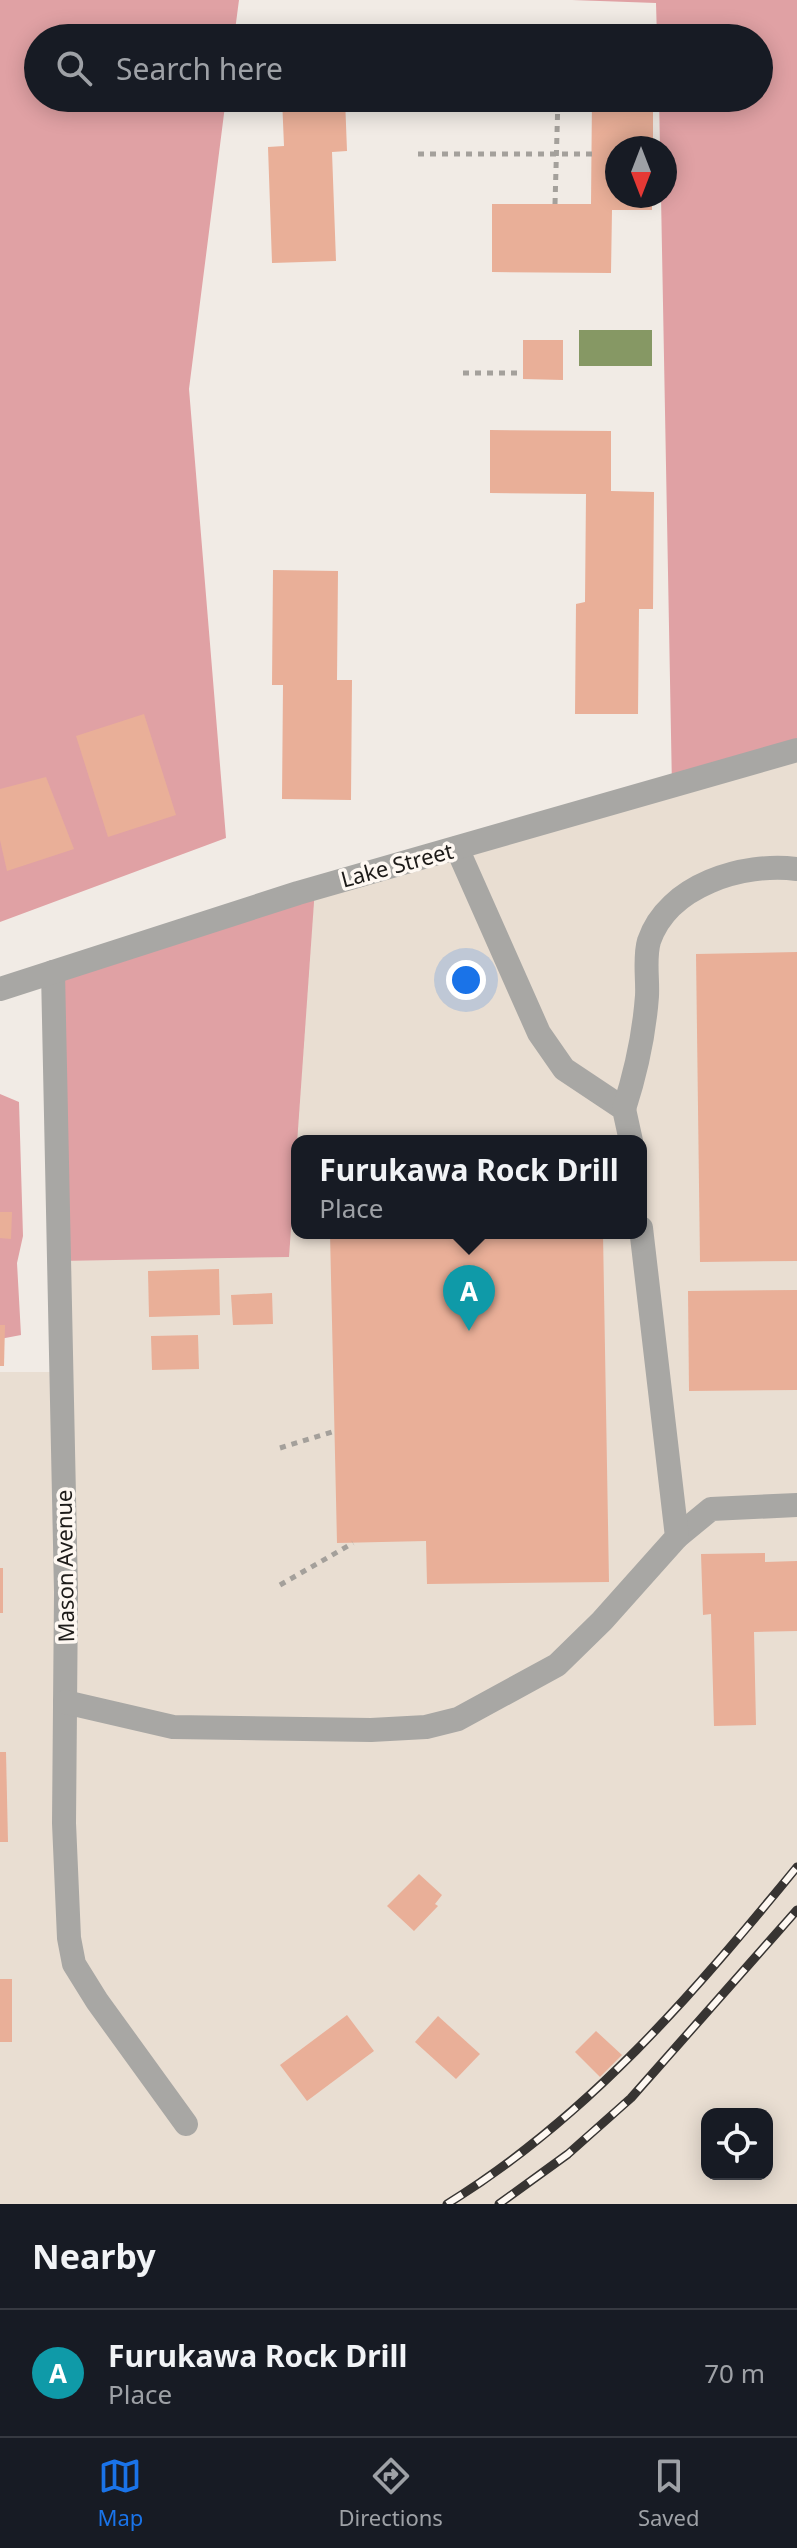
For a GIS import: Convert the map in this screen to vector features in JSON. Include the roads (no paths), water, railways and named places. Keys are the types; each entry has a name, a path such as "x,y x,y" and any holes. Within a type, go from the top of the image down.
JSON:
{"street":[{"name":"Lake Street","path":"0,989 218,917 797,750"},
{"path":"457,848 539,1033 564,1069 624,1109"},
{"path":"630,1135 624,1109 638,1064 647,994 648,945 657,920 701,885 734,874 780,867 797,869"},
{"name":"Mason Avenue","path":"53,972 66,1576 64,1823 69,1938 74,1964 186,2124"},
{"path":"642,1239 677,1537"},
{"path":"65,1702 161,1727 371,1730 426,1727 458,1719 557,1665 602,1621 677,1537 711,1509 797,1505"}],"railway":[{"path":"447,2204 498,2170 592,2093 678,2006 797,1867"},
{"path":"499,2204 568,2154 631,2098 797,1910"}],"place":[{"name":"Furukawa Rock Drill","path":"469,1331"}]}
